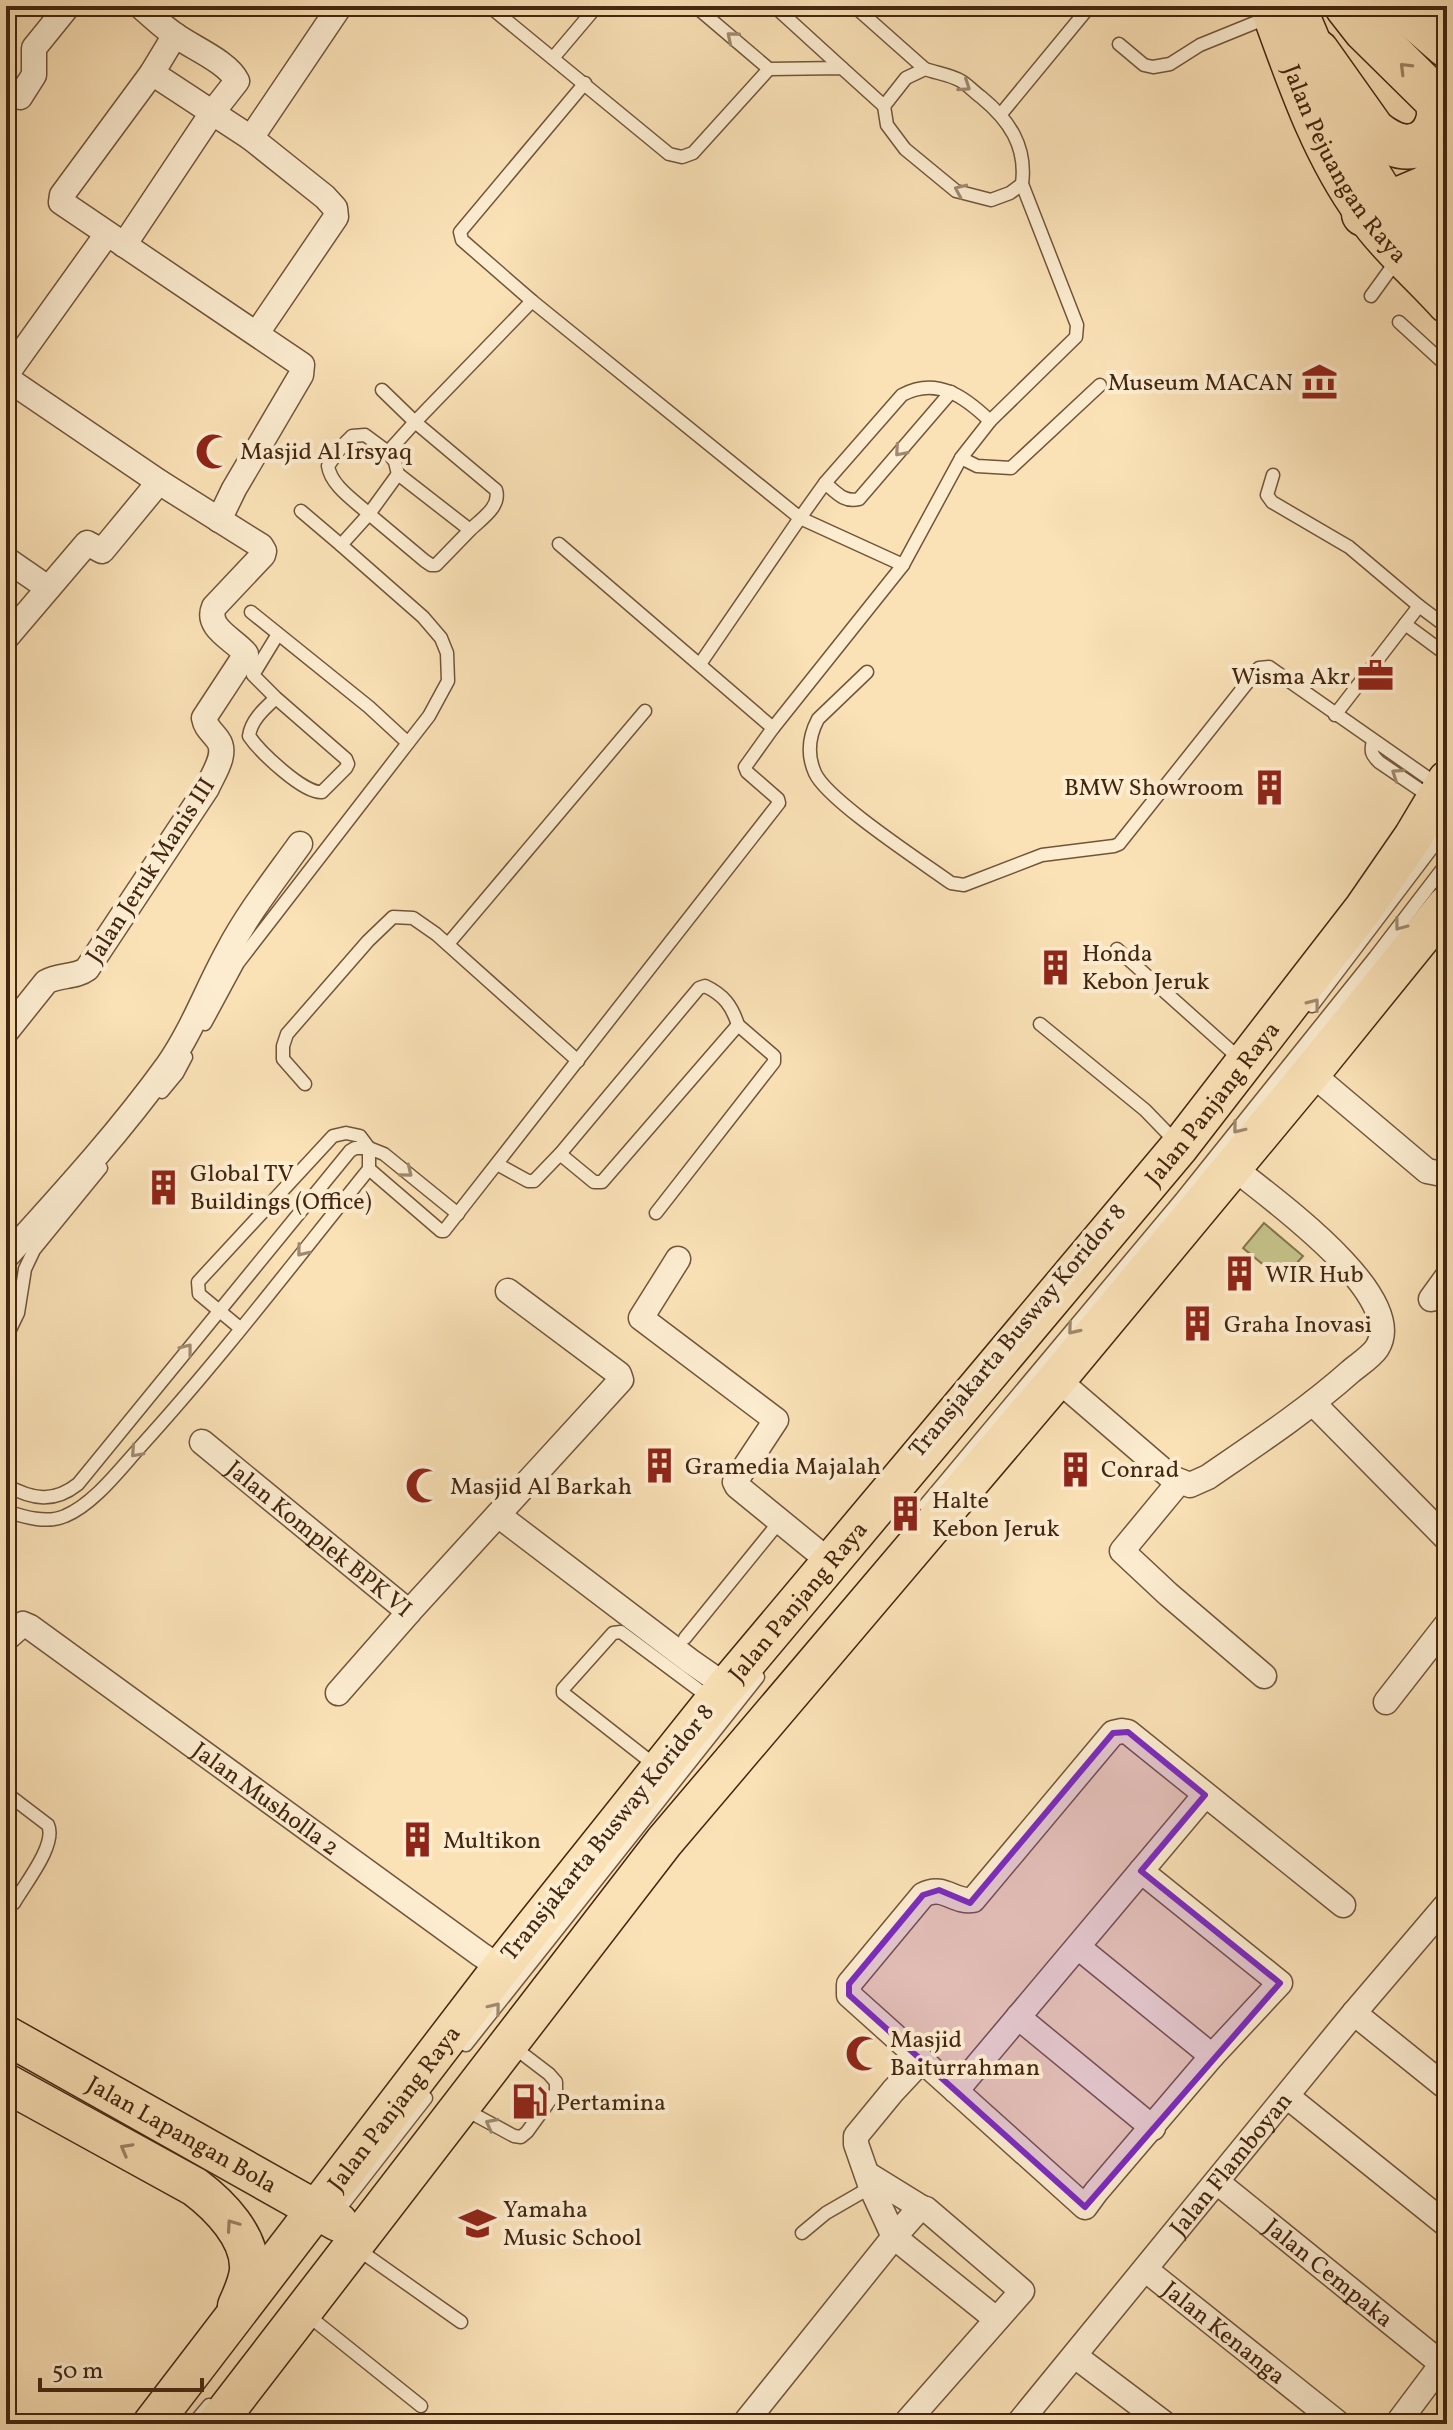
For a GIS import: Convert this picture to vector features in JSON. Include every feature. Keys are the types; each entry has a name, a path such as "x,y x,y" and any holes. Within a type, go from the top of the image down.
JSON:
{"highway":[{"path":"1317,52 1381,138 1399,146 1412,146 1422,143 1439,122 1440,106 1434,97 1365,29 1347,6"},
{"path":"1402,6 1447,45"},
{"path":"1377,209 1426,188 1447,172"},
{"path":"1428,261 1437,221 1447,197"}],"main road":[{"name":"Jalan Pejuangan Raya","path":"1279,9 1317,52 1358,148 1377,209"},
{"name":"Jalan Pejuangan Raya","path":"1279,9 1316,129 1335,167 1428,261 1447,304"},
{"name":"Jalan Panjang Raya","path":"218,2407 302,2311 346,2214 501,1968 720,1693 1180,1146 1364,908 1443,799"},
{"name":"Jalan Panjang Raya","path":"152,2424 230,2324 346,2214 445,2099 509,2043 664,1842 1234,1168 1447,905"},
{"name":"Jalan Lapangan Bola","path":"6,2035 238,2167 346,2214"},
{"name":"Jalan Lapangan Bola","path":"6,2083 195,2187 224,2213 239,2233 249,2270 230,2324"},
{"path":"238,2167 276,2176 310,2176 340,2167 346,2214"}],"street":[{"path":"20,97 34,75 34,48 68,6"},
{"path":"6,377 237,81 234,75 175,35 140,6"},
{"path":"251,138 340,6"},
{"path":"175,35 152,73 62,195 61,202 297,360 302,369 219,520"},
{"path":"152,73 251,138 335,208 336,217 257,333"},
{"name":"Jalan Jeruk Manis III","path":"6,377 159,482 261,546 264,551 210,615 212,623 246,654 204,718 206,728 219,741 221,757 207,788 87,969 46,982 6,1032"},
{"path":"6,638 87,543 102,551 159,482"},
{"path":"6,559 48,588"},
{"path":"6,1257 83,1171 168,1065 187,1035 228,949 300,844"},
{"path":"1311,1073 1427,1171 1447,1175"},
{"path":"1057,1379 1179,1482 1190,1485 1208,1477 1313,1403 1377,1349 1382,1330 1380,1313 1340,1256 1234,1168"},
{"path":"678,1259 641,1318 776,1420 735,1482 830,1562"},
{"path":"1431,1299 1447,1277"},
{"name":"Jalan Komplek BPK VI","path":"202,1442 409,1612 621,1380 619,1374 508,1291"},
{"path":"1313,1403 1447,1539"},
{"path":"1179,1482 1122,1551 1264,1676"},
{"path":"498,1515 690,1661 720,1693"},
{"path":"338,1693 409,1612"},
{"name":"Jalan Musholla 2","path":"6,1639 23,1624 30,1627 501,1968"},
{"path":"1386,1702 1447,1624"},
{"path":"1141,1871 1280,1983 1212,2056 1085,2207 852,2000 849,1984 923,1895 939,1890 967,1901 973,1900 1113,1733 1122,1731 1128,1732 1343,1905"},
{"path":"956,2091 1205,1795"},
{"name":"Jalan Flamboyan","path":"1018,2424 1354,2013 1438,1932 1447,1904"},
{"path":"1078,1947 1212,2056"},
{"path":"1354,2013 1447,2088"},
{"path":"1018,2017 1153,2128"},
{"path":"921,2061 856,2136 869,2181 894,2237 996,2319"},
{"path":"1288,2097 1447,2225"},
{"path":"869,2181 922,2208 1022,2291 905,2424"},
{"name":"Jalan Cempaka","path":"1217,2182 1444,2364"},
{"path":"744,2424 894,2237 922,2208"},
{"name":"Jalan Kenanga","path":"1146,2270 1339,2424"},
{"path":"1075,2356 1165,2424"},
{"path":"1397,2424 1444,2364"}],"lane":[{"path":"489,6 669,154 682,157 693,153 769,69"},
{"path":"553,58 597,6"},
{"path":"695,6 769,69 842,68"},
{"path":"774,6 884,106 887,125 897,140 956,191 991,200 1010,193 1022,184"},
{"path":"369,1169 444,1231 779,803 745,767 903,565 961,458 990,421 1076,337 1077,325 1022,184 1024,170 1021,155 1013,133 1001,114 961,81 925,69 854,6"},
{"path":"1001,114 1090,6"},
{"path":"1119,44 1144,65 1170,64 1200,45 1279,9"},
{"path":"884,106 906,78 925,69"},
{"path":"585,83 460,232 462,240 532,301 800,518 903,565"},
{"path":"1371,296 1428,261"},
{"path":"388,452 532,301"},
{"path":"1399,322 1447,366"},
{"path":"961,458 977,466 1011,468 1100,385"},
{"path":"700,664 825,483 902,395 915,388 951,392 969,401 990,421"},
{"path":"382,390 496,490 496,504 436,565 431,565 369,514 329,473 328,466 342,446 352,436 365,435 388,452 398,474 470,530"},
{"path":"825,483 843,498 852,501 859,499 951,392"},
{"path":"341,545 369,514 398,474"},
{"path":"1273,475 1267,495 1272,502 1349,547 1447,627"},
{"path":"6,1338 18,1313 25,1269 34,1250 177,1074 238,963 429,716 448,681 447,653 441,638 423,617 301,511"},
{"path":"559,544 773,728"},
{"path":"1335,715 1419,606"},
{"path":"251,612 369,707 408,743"},
{"path":"1405,624 1447,655"},
{"path":"276,698 261,712 250,728 249,736 291,776 312,792 322,792 346,768 346,759 253,675 278,634"},
{"path":"867,672 818,719 813,729 810,749 816,776 850,809 951,883 964,885 1042,855 1119,844 1259,668 1269,667 1373,741 1371,750 1379,762 1443,799 1305,1015"},
{"path":"448,944 645,711"},
{"name":"Transjakarta Busway Koridor 8","path":"915,1517 1191,1187 1447,863"},
{"path":"305,1084 283,1059 287,1034 368,941 393,917 413,918 448,944 578,1061"},
{"path":"1117,949 1245,1064"},
{"path":"497,1164 528,1181 534,1181 699,988 705,986 724,997 733,1008 738,1025 774,1056 774,1062 656,1213"},
{"path":"1040,1024 1145,1110 1180,1146"},
{"path":"560,1154 594,1182 602,1182 738,1025"},
{"path":"6,1511 51,1520 65,1516 110,1481 161,1425 240,1328 369,1169 369,1148 360,1136 346,1133 333,1136 198,1282 199,1294 240,1328"},
{"path":"6,1485 52,1499 78,1484 116,1441 218,1310 355,1148 369,1148 384,1154 458,1214"},
{"path":"6,1322 18,1313"},
{"path":"685,1638 780,1521"},
{"path":"660,1769 563,1693 563,1689 613,1633 621,1632 720,1693"},
{"name":"Transjakarta Busway Koridor 8","path":"459,2054 769,1664"},
{"path":"6,1793 48,1825 51,1831 48,1846 14,1903"},
{"path":"445,2099 514,2136 521,2137 527,2132 556,2092 556,2082 509,2043"},
{"path":"802,2233 869,2181"},
{"path":"346,2214 461,2322"},
{"path":"302,2311 421,2406"},
{"path":"193,2424 218,2407"}],"highlighted area":[{"path":"1128,1732 1205,1795 1141,1871 1280,1983 1085,2207 849,1995 849,1984 923,1895 939,1890 970,1903 1113,1733"}],"shaded area":[{"path":"1264,1223 1303,1256 1282,1280 1243,1248"}],"place":[{"name":"Museum MACAN","path":"1319,382"},
{"name":"Masjid Al Irsyaq","path":"214,451"},
{"name":"Wisma Akr","path":"1376,676"},
{"name":"BMW Showroom","path":"1270,787"},
{"name":"Honda Kebon Jeruk","path":"1056,967"},
{"name":"Global TV Buildings (Office)","path":"164,1187"},
{"name":"WIR Hub","path":"1239,1274"},
{"name":"Graha Inovasi","path":"1198,1324"},
{"name":"Gramedia Majalah","path":"659,1466"},
{"name":"Conrad","path":"1075,1469"},
{"name":"Masjid Al Barkah","path":"424,1486"},
{"name":"Halte Kebon Jeruk","path":"906,1514"},
{"name":"Multikon","path":"417,1840"},
{"name":"Masjid Baiturrahman","path":"864,2053"},
{"name":"Pertamina","path":"530,2102"},
{"name":"Yamaha Music School","path":"477,2223"}]}
